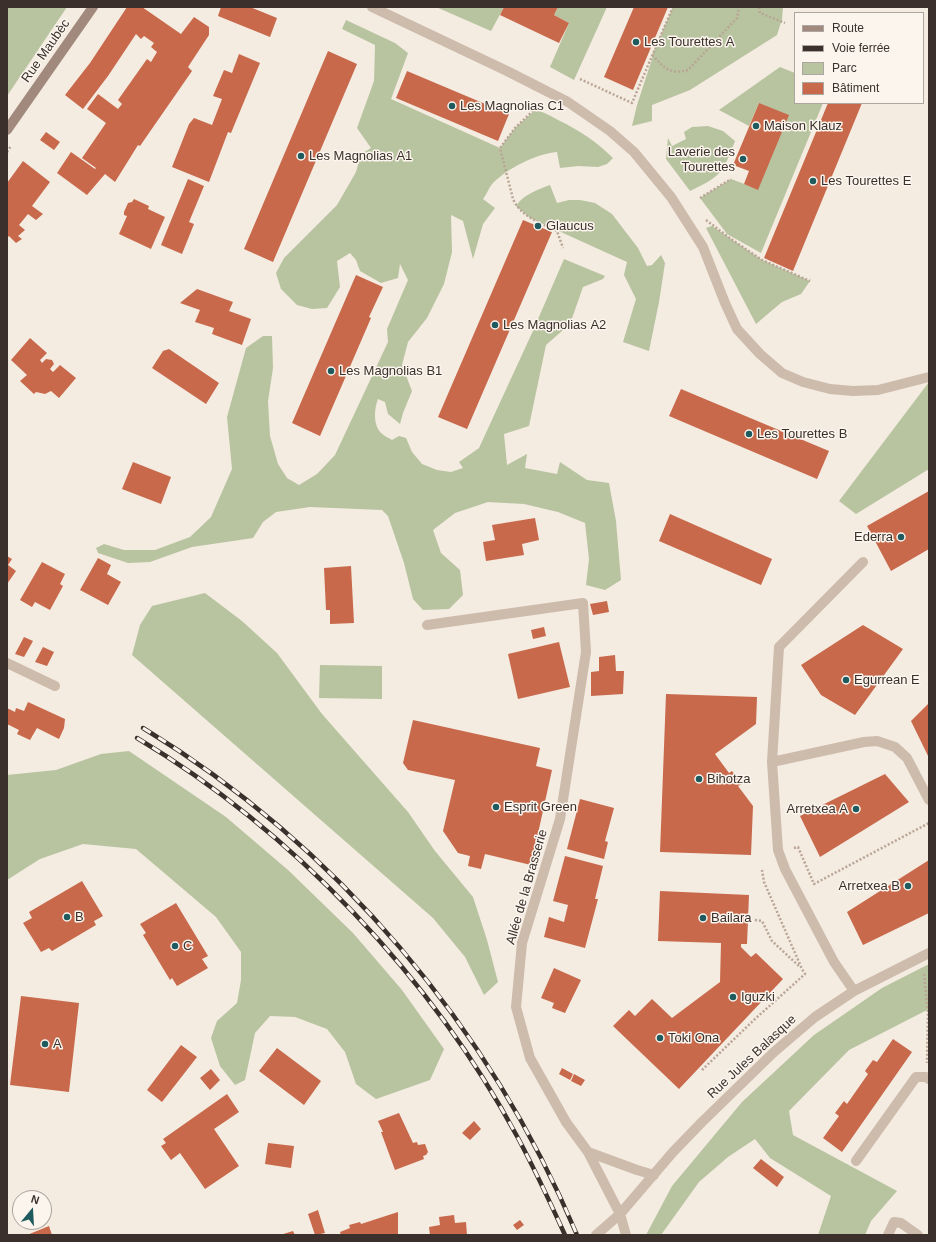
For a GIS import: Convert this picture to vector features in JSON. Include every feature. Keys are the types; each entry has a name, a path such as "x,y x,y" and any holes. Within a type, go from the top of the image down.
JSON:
{"main road":[{"name":"Rue Maubèc","path":"7,130 93,7"}],"street":[{"path":"372,7 507,71 568,102 610,131 634,152 671,198 703,246 725,303 737,329 760,354 782,373 803,382 853,391 878,390 929,377"},
{"path":"854,991 834,962 785,869 778,850 772,762 778,647 863,562"},
{"name":"Allée de la Brasserie","path":"427,625 583,603 586,652 560,819 522,943 516,1007 530,1058 566,1122 588,1152 620,1214 626,1235"},
{"path":"7,663 55,686"},
{"path":"772,762 864,742 878,741 895,747 907,758 929,800"},
{"name":"Rue Jules Balasque","path":"596,1235 620,1214 673,1152 702,1122 774,1052 815,1017 854,991 929,953"},
{"path":"856,1161 916,1077 928,1078"},
{"path":"588,1152 654,1175"},
{"path":"888,1235 894,1222 901,1223 918,1235"}],"path":[{"path":"580,79 632,103 673,7"},
{"path":"652,55 666,69 678,72 688,70 737,18 739,7"},
{"path":"759,7 760,13 785,24"},
{"path":"541,103 515,128 500,148 516,206 530,218 558,231 563,248"},
{"path":"700,198 731,179"},
{"path":"703,218 762,260 810,281"},
{"path":"778,850 798,847 814,884 929,823"},
{"path":"702,1070 805,974 764,882 762,870"},
{"path":"755,920 762,921 772,941 802,969"},
{"path":"923,972 928,1012 928,1078"}],"green space":[{"path":"7,7 67,7 7,96"},
{"path":"436,7 504,7 491,31"},
{"path":"558,7 607,7 574,80 550,67 569,23 554,15"},
{"path":"673,7 783,7 782,19 777,35 690,90 652,105 652,121 632,126 637,105 653,56 652,55"},
{"path":"346,20 395,43 408,53 391,99 500,148 515,128 535,110 544,113 580,132 601,147 613,158 607,164 598,167 578,166 560,168 557,152 549,153 514,167 499,177 490,186 483,199 495,208 483,224 473,259 463,221 451,215 452,252 444,284 427,318 408,342 402,365 412,391 400,424 388,414 385,402 378,399 375,412 375,421 378,430 392,440 399,436 406,438 412,452 422,464 437,470 451,472 463,468 459,462 479,448 564,259 605,276 603,279 583,287 570,324 546,345 529,426 504,434 507,465 527,454 525,468 557,474 560,462 587,480 609,483 616,521 621,580 605,590 586,585 589,559 585,523 558,512 524,504 488,502 455,513 433,530 441,553 460,570 463,595 449,609 423,610 413,599 404,563 388,516 382,510 310,507 276,512 263,522 253,538 192,547 150,562 128,563 98,553 96,548 104,544 124,550 155,550 190,537 211,517 232,469 227,417 246,348 263,336 272,336 273,368 268,401 270,436 278,464 287,478 299,485 317,474 335,455 388,342 387,329 408,280 400,264 398,278 381,283 360,271 356,260 350,253 337,261 340,287 327,308 312,309 297,305 281,289 276,273 284,258 337,205 356,172 361,154 371,148 357,128 374,81 375,45 342,29"},
{"path":"780,67 794,73 794,104 823,104 761,253 727,234 700,198 731,179 758,189 759,103 749,126 719,110"},
{"path":"708,126 723,131 735,141 720,172 709,181 690,191 666,159 668,138 672,146 686,139 684,132 692,127"},
{"path":"550,185 557,203 569,200 580,200 595,203 612,214 638,248 647,266 652,265 661,255 665,263 649,351 623,342 636,299 624,275 627,262 530,218 516,206 527,195"},
{"path":"712,226 762,260 810,281 801,294 782,302 756,324 706,228"},
{"path":"929,382 929,469 856,514 839,501"},
{"path":"205,593 242,621 277,653 322,714 408,812 435,851 473,897 487,940 498,982 484,995 465,957 433,918 132,655 140,625 152,606"},
{"path":"320,665 382,666 382,699 319,698"},
{"path":"129,751 226,817 288,870 353,933 402,990 444,1049 430,1080 376,1099 356,1084 345,1052 327,1029 295,1017 270,1016 255,1033 245,1080 235,1085 220,1066 211,1038 217,1021 237,1003 241,980 241,952 216,917 136,849 83,844 40,859 7,880 7,775 56,770 101,754"},
{"path":"929,964 929,1009 849,1050 789,1111 793,1135 897,1191 871,1221 865,1235 818,1235 831,1196 770,1158 755,1139 728,1157 699,1182 661,1235 646,1235 672,1186 742,1102 814,1035 882,988"}],"building":[{"path":"127,7 142,7 181,34 194,17 209,27 209,35 188,67 192,71 140,146 138,145 115,182 105,174 87,195 57,173 71,152 95,169 96,168 82,158 106,123 87,109 98,94 118,109 122,104 118,100 147,59 151,62 157,52 151,47 154,43 144,36 141,39 136,34 108,76 83,109 65,95 90,63"},
{"path":"221,7 250,7 277,18 270,37 218,16"},
{"path":"504,7 558,7 554,15 569,23 559,43 500,15"},
{"name":"Les Tourettes A","path":"634,7 668,7 633,90 604,77"},
{"name":"Les Magnolias A1","path":"328,51 357,64 273,262 244,249"},
{"path":"239,54 260,63 231,133 228,132 209,182 172,167 189,124 194,118 212,125 222,99 213,96 224,70 232,73"},
{"name":"Les Magnolias C1","path":"407,71 509,114 498,141 396,98"},
{"path":"759,103 789,115 758,190 744,184 749,171 733,165"},
{"name":"Les Tourettes E","path":"828,104 862,104 793,271 764,258"},
{"path":"46,132 60,142 54,150 40,140"},
{"path":"23,161 50,182 32,206 43,214 36,220 28,214 19,225 25,230 18,236 22,239 16,243 9,236 7,238 7,183"},
{"path":"188,179 204,186 189,222 194,224 182,254 161,245"},
{"path":"134,199 149,206 148,209 165,217 151,249 119,234 127,216 124,215 124,212 128,203 132,202"},
{"name":"Les Magnolias A2","path":"523,220 552,232 467,429 438,417"},
{"name":"Les Magnolias B1","path":"356,275 383,287 369,317 371,318 320,436 292,423"},
{"path":"197,289 233,302 229,311 251,319 242,345 212,334 214,328 195,322 200,310 180,303"},
{"path":"30,338 47,353 40,360 42,363 46,359 52,360 54,364 50,369 53,372 60,365 76,378 59,398 51,391 45,394 36,392 34,394 20,381 27,375 11,360"},
{"path":"169,349 219,383 206,404 152,368 163,351"},
{"name":"Les Tourettes B","path":"681,389 829,451 817,479 669,416"},
{"path":"133,462 171,477 161,504 122,489"},
{"name":"Ederra","path":"929,491 929,549 891,571 867,526"},
{"path":"670,514 772,559 761,585 659,541"},
{"path":"535,518 539,540 522,544 524,555 486,561 483,542 495,540 492,525"},
{"path":"7,556 12,559 8,565 16,571 7,584"},
{"path":"98,558 111,565 107,574 121,582 108,605 80,590"},
{"path":"42,562 65,574 60,584 63,586 50,610 35,602 32,607 20,600"},
{"path":"351,566 354,623 330,624 330,610 326,610 324,568"},
{"path":"607,601 609,612 593,615 590,604"},
{"name":"Egurrean E","path":"863,625 903,649 855,715 821,695 801,665"},
{"path":"544,627 546,636 533,639 531,630"},
{"path":"24,637 33,641 24,657 15,654"},
{"path":"559,642 570,687 518,699 508,654"},
{"path":"43,647 54,652 47,666 35,662"},
{"path":"615,655 616,671 624,671 623,694 591,696 591,672 599,671 599,657"},
{"name":"Bihotza","path":"666,694 757,697 756,724 715,754 729,773 732,771 742,784 738,786 753,806 751,855 660,852"},
{"path":"28,702 65,719 64,728 59,739 37,728 30,740 17,734 19,730 7,724 7,708 15,712 16,708 24,711"},
{"path":"929,703 929,758 911,721"},
{"name":"Esprit Green","path":"413,720 540,748 536,766 552,770 531,865 485,854 481,869 468,866 470,856 458,853 443,831 455,780 408,770 403,763"},
{"name":"Arretxea A","path":"885,774 909,802 820,857 800,816"},
{"path":"580,799 614,808 605,841 608,842 604,859 567,849"},
{"path":"565,856 603,866 595,899 598,899 585,948 544,937 549,917 564,922 568,905 553,901"},
{"name":"Arretxea B","path":"929,860 929,913 863,945 847,912"},
{"name":"B","path":"82,881 103,916 94,921 96,925 52,951 49,948 41,952 23,923 32,918 29,912"},
{"path":"660,891 749,895 747,944 741,944 741,947 751,957 756,953 783,979 679,1089 613,1026 629,1010 635,1016 652,999 672,1018 720,982 721,943 658,941"},
{"name":"C","path":"176,903 208,956 202,959 208,968 177,986 172,978 170,980 143,935 146,933 140,924"},
{"path":"554,968 581,980 565,1013 552,1008 554,1003 541,998"},
{"name":"A","path":"21,996 79,1003 69,1092 10,1085"},
{"path":"893,1039 912,1052 842,1152 823,1138 839,1116 835,1113 844,1101 847,1104 868,1074 865,1071 873,1060 877,1062"},
{"path":"181,1045 197,1057 162,1102 147,1090"},
{"path":"277,1048 321,1081 304,1105 259,1071"},
{"path":"562,1068 573,1074 570,1080 559,1074"},
{"path":"211,1069 220,1080 210,1090 200,1078"},
{"path":"574,1074 585,1080 581,1086 571,1081"},
{"path":"227,1094 239,1112 214,1129 239,1166 205,1189 180,1153 171,1160 161,1146 166,1143 163,1139"},
{"path":"399,1113 413,1143 417,1142 418,1145 425,1144 428,1152 423,1156 424,1159 395,1170 378,1121"},
{"path":"474,1121 481,1129 470,1140 462,1133"},
{"path":"268,1143 294,1146 291,1168 265,1164"},
{"path":"761,1159 784,1177 777,1187 753,1168"},
{"path":"318,1210 325,1233 315,1235 308,1214"},
{"path":"398,1212 398,1235 341,1235 340,1232 350,1228 349,1225 360,1222 361,1224"},
{"path":"454,1215 455,1223 466,1222 467,1235 430,1235 429,1227 440,1225 439,1217"},
{"path":"520,1220 524,1225 517,1230 513,1225"},
{"path":"39,1230 50,1230 52,1235 27,1235"},
{"path":"293,1231 295,1235 280,1235"}],"railway":[{"path":"143,728 214,775 280,828 342,885 400,947 452,1014 499,1084 541,1158 577,1235"},
{"path":"137,738 195,775 250,817 303,863 354,913 401,966 444,1021 483,1079 518,1138 565,1235"}],"place":[{"name":"Les Tourettes A","path":"636,42"},
{"name":"Les Magnolias C1","path":"452,106"},
{"name":"Maison Klauz","path":"756,126"},
{"name":"Les Magnolias A1","path":"301,156"},
{"name":"Laverie des Tourettes","path":"743,159"},
{"name":"Les Tourettes E","path":"813,181"},
{"name":"Glaucus","path":"538,226"},
{"name":"Les Magnolias A2","path":"495,325"},
{"name":"Les Magnolias B1","path":"331,371"},
{"name":"Les Tourettes B","path":"749,434"},
{"name":"Ederra","path":"901,537"},
{"name":"Egurrean E","path":"846,680"},
{"name":"Bihotza","path":"699,779"},
{"name":"Esprit Green","path":"496,807"},
{"name":"Arretxea A","path":"856,809"},
{"name":"Arretxea B","path":"908,886"},
{"name":"B","path":"67,917"},
{"name":"Bailara","path":"703,918"},
{"name":"C","path":"175,946"},
{"name":"Iguzki","path":"733,997"},
{"name":"Toki Ona","path":"660,1038"},
{"name":"A","path":"45,1044"}]}
